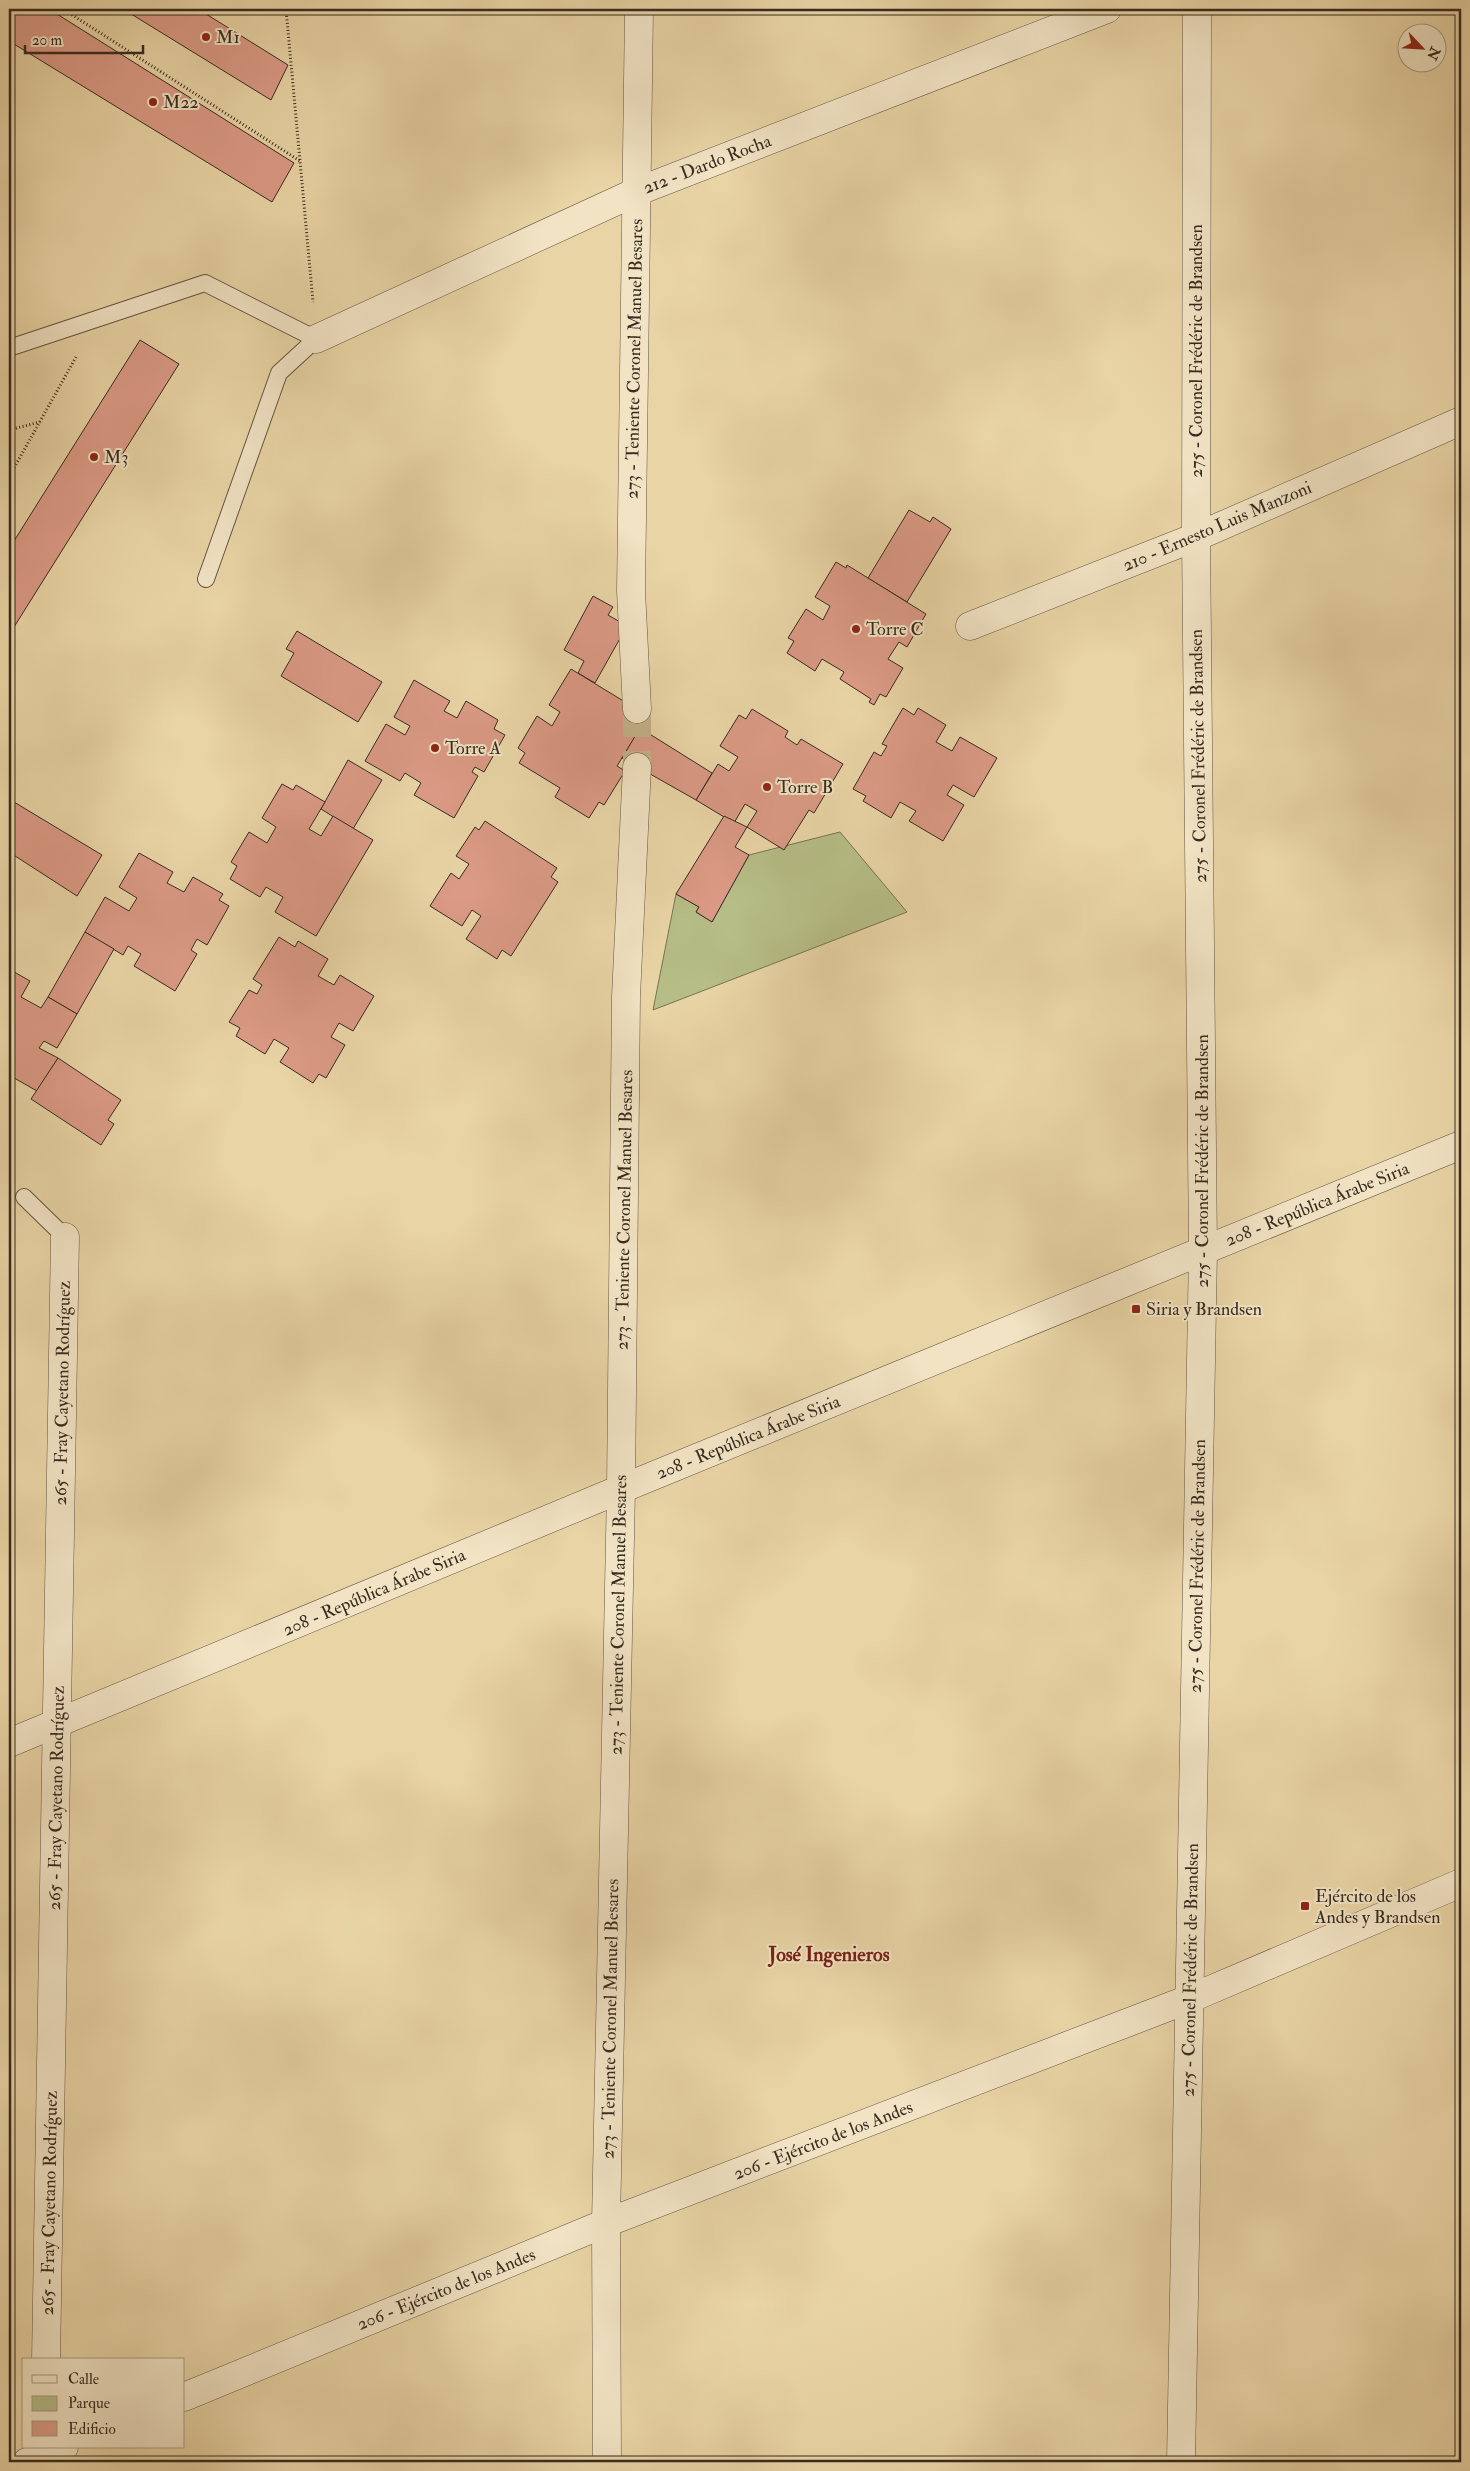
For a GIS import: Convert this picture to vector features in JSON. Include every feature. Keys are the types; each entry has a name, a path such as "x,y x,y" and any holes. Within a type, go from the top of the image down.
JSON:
{"street":[{"name":"273 - Teniente Coronel Manuel Besares","path":"637,709 631,591 638,9"},
{"name":"212 - Dardo Rocha","path":"316,339 636,192 1106,9"},
{"name":"275 - Coronel Frédéric de Brandsen","path":"1181,2462 1203,1251 1196,537 1197,9"},
{"name":"210 - Ernesto Luis Manzoni","path":"970,626 1196,537 1461,421"},
{"name":"273 - Teniente Coronel Manuel Besares","path":"607,2462 606,2223 621,1489 626,996 637,767"},
{"name":"208 - República Árabe Siria","path":"9,1743 621,1489 1461,1145"},
{"name":"265 - Fray Cayetano Rodríguez","path":"46,2358 65,1236"},
{"name":"206 - Ejército de los Andes","path":"185,2397 606,2223 1189,1999 1461,1883"}],"lane":[{"path":"9,348 205,283 316,339 279,373 206,579"},
{"path":"24,1197 65,1236"}],"path":[{"path":"64,9 300,161"},
{"path":"286,9 316,339"},
{"path":"9,477 41,422 96,319"},
{"path":"9,430 41,422"}],"green space":[{"path":"840,832 907,912 653,1010 676,894 699,907 696,912 712,922 749,855"}],"building":[{"name":"M22","path":"9,9 49,9 294,163 272,202 9,41"},
{"name":"M1","path":"123,9 198,9 288,65 271,100"},
{"name":"M3","path":"140,340 179,364 9,635 9,549"},
{"path":"909,510 930,522 933,517 951,529 907,602 868,578"},
{"name":"Torre C","path":"836,562 846,568 847,565 926,614 907,647 899,642 888,659 903,668 886,697 880,694 874,705 869,702 871,699 840,679 844,672 822,659 815,671 787,653 794,641 788,638 806,609 823,620 830,606 815,597"},
{"path":"593,596 613,607 608,615 627,626 595,683 578,673 584,661 564,650"},
{"path":"297,631 382,682 358,722 281,676 294,653 286,649"},
{"path":"571,669 648,716 617,766 625,771 604,805 599,802 589,818 555,797 560,788 519,763 525,753 518,748 537,716 552,726 560,712 549,705"},
{"name":"Torre A","path":"414,680 450,701 444,711 457,718 466,701 498,720 494,729 505,735 484,772 475,767 472,772 478,776 454,818 414,795 421,783 405,773 400,781 365,761 386,724 405,735 410,726 394,717"},
{"path":"903,708 914,715 918,708 946,725 936,742 952,751 960,737 997,758 974,797 953,785 947,795 964,805 943,841 909,821 916,811 900,802 891,818 863,801 866,796 853,789 874,752 881,756 887,746 882,744"},
{"name":"Torre B","path":"752,709 788,731 785,737 797,745 801,739 843,764 814,813 809,810 784,850 747,827 757,811 745,804 734,823 696,800 718,764 729,771 738,757 720,746 739,715 746,719"},
{"path":"640,728 712,773 696,800 622,758"},
{"path":"348,760 382,780 353,829 321,809"},
{"path":"282,784 293,790 296,785 325,802 309,829 321,836 333,816 373,840 316,936 275,912 283,897 266,887 260,897 230,879 237,866 231,862 249,832 267,843 276,827 262,818"},
{"path":"9,799 102,855 77,896 9,852"},
{"path":"724,816 747,827 735,847 749,855 712,922 696,912 699,907 676,894"},
{"path":"485,821 557,868 551,877 558,882 511,956 502,950 497,959 466,939 481,916 472,910 462,926 430,906 451,873 459,879 469,864 456,856 475,827 479,830"},
{"path":"139,853 173,872 167,883 184,892 193,877 223,894 219,900 229,906 207,945 197,939 191,950 197,954 175,991 134,966 141,954 128,946 123,955 85,932 105,897 129,911 137,898 119,887"},
{"path":"85,932 114,949 77,1014 48,997"},
{"path":"279,937 295,947 298,941 328,959 318,976 334,985 340,975 374,996 353,1031 339,1023 331,1037 345,1045 326,1078 319,1074 313,1083 280,1062 289,1048 274,1039 265,1054 236,1036 240,1028 229,1022 249,990 257,994 262,985 253,979"},
{"path":"9,969 30,981 21,997 41,1008 48,997 77,1014 57,1048 44,1041 39,1048 58,1058 37,1091 9,1075 9,1065 14,1057 9,1055"},
{"path":"58,1058 121,1100 108,1120 114,1124 101,1145 31,1099"}],"tunnel":[{"path":"637,709 637,767"}],"place":[{"name":"M1","path":"206,37"},
{"name":"M22","path":"153,102"},
{"name":"M3","path":"94,457"},
{"name":"Torre C","path":"856,629"},
{"name":"Torre A","path":"435,748"},
{"name":"Torre B","path":"767,787"},
{"name":"Siria y Brandsen","path":"1136,1309"},
{"name":"Ejército de los Andes y Brandsen","path":"1305,1906"}],"district":[{"name":"José Ingenieros","path":"829,1954"}]}
